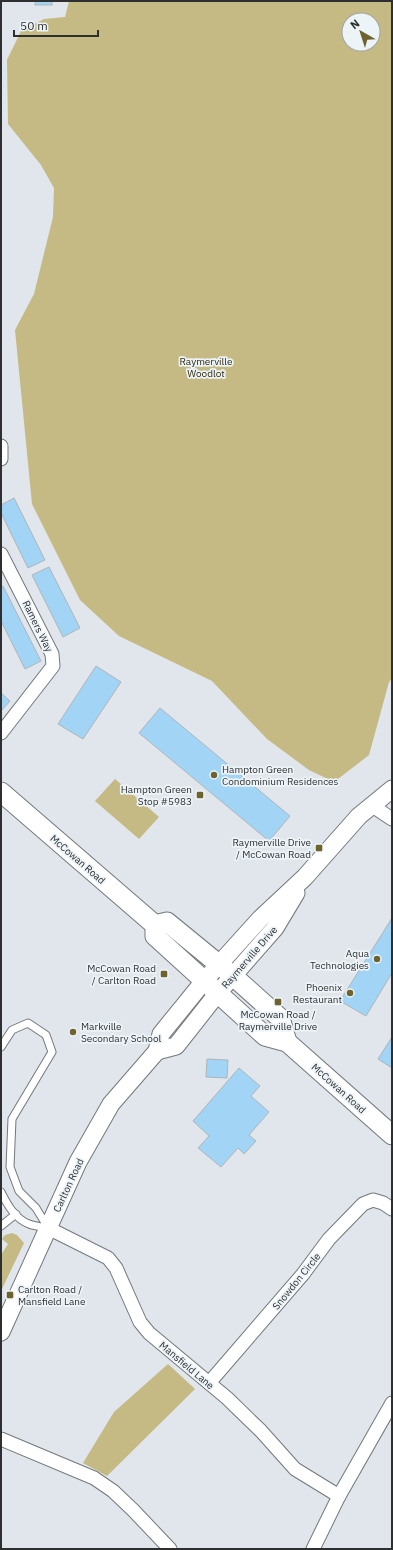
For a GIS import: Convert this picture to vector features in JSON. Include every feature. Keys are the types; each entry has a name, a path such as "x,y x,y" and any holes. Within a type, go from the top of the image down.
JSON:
{"main road":[{"name":"McCowan Road","path":"1,792 155,925 155,936 264,1036 287,1042 391,1132"},
{"path":"155,925 167,922 226,970 280,1018 287,1042"}],"street":[{"path":"1,446 1,458"},
{"name":"Ramers Way","path":"1,554 52,654 53,666 1,733"},
{"name":"Raymerville Drive","path":"211,988 226,970 275,928 305,877 344,832 371,805 392,789"},
{"path":"371,805 392,819"},
{"name":"Carlton Road","path":"1,1332 78,1162 111,1104 156,1051 176,1046 211,988"},
{"name":"Snowdon Circle","path":"209,1383 303,1274 329,1239 363,1204 373,1200 383,1203 392,1209"},
{"name":"Mansfield Lane","path":"48,1228 108,1258 116,1268 140,1322 149,1334 209,1383 261,1431 295,1469 339,1496"},
{"path":"313,1549 339,1496 392,1404"},
{"path":"1,1439 94,1478 113,1491 170,1549"}],"lane":[{"path":"1,1046 12,1030 28,1023 46,1035 52,1052 12,1118 10,1167 19,1191 36,1208 48,1228"},
{"path":"1,1192 9,1207 28,1224 48,1228"},
{"path":"1,1226 16,1214"}],"green space":[{"name":"Raymerville Woodlot","path":"69,1 392,1 392,678 389,682 369,755 334,782 309,770 267,739 212,681 119,636 80,600 32,504 15,330 34,294 53,217 54,188 41,165 8,124 7,60 21,31 44,19 65,17"},
{"path":"115,779 159,817 139,839 95,801"},
{"path":"12,1233 17,1235 24,1243 1,1291 1,1255 8,1244 2,1239 5,1235"},
{"path":"168,1364 195,1389 107,1476 83,1463 114,1412"}],"building":[{"path":"35,1 52,1 52,5 35,5"},
{"path":"14,498 45,560 28,568 1,513 1,505"},
{"path":"49,567 80,628 63,637 32,575"},
{"path":"3,586 41,661 25,669 1,621 1,587"},
{"path":"96,666 121,682 83,739 58,724"},
{"path":"1,693 10,701 1,711"},
{"name":"Hampton Green Condominium Residences","path":"160,708 290,816 269,841 139,733"},
{"path":"392,918 392,973 366,1016 340,1001"},
{"path":"392,1037 392,1068 378,1059"},
{"path":"207,1059 228,1060 227,1078 206,1077"},
{"path":"239,1068 260,1086 251,1096 269,1112 249,1135 256,1141 244,1154 238,1148 221,1167 198,1148 209,1136 193,1121"}],"place":[{"name":"Hampton Green Condominium Residences","path":"214,775"},
{"name":"Hampton Green Stop #5983","path":"200,795"},
{"name":"Raymerville Drive / McCowan Road","path":"319,848"},
{"name":"Aqua Technologies","path":"377,959"},
{"name":"McCowan Road / Carlton Road","path":"164,974"},
{"name":"Phoenix Restaurant","path":"350,993"},
{"name":"McCowan Road / Raymerville Drive","path":"278,1002"},
{"name":"Markville Secondary School","path":"73,1032"},
{"name":"Carlton Road / Mansfield Lane","path":"10,1295"}]}
